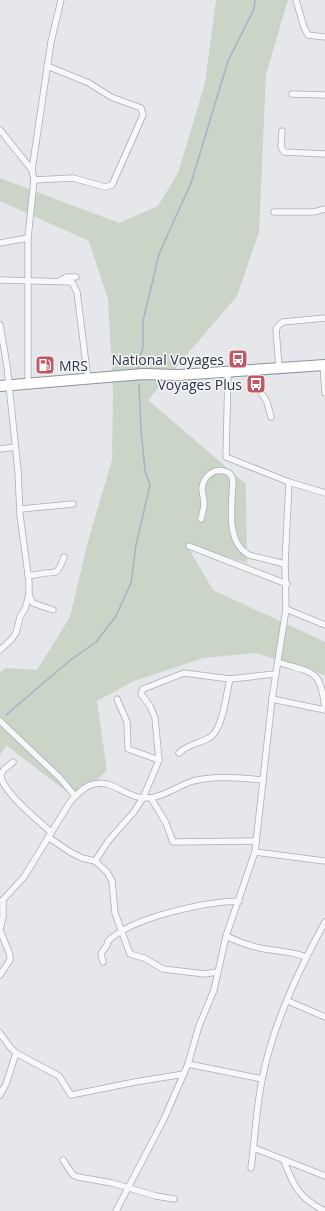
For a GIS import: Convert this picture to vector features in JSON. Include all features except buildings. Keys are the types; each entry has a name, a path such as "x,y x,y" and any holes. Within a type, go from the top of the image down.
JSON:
{"highway":[{"path":"4,386 88,380 143,374 157,375 228,372 324,365"}],"street":[{"path":"28,384 28,238 34,180 32,170 47,66 61,0"},
{"path":"296,0 308,34 325,37"},
{"path":"34,180 73,178 105,187 112,185 143,115 141,108 111,97 89,83 47,66"},
{"path":"292,94 325,95"},
{"path":"0,130 32,170"},
{"path":"282,131 281,147 284,152 325,154"},
{"path":"274,212 314,212 325,209"},
{"path":"0,243 28,238"},
{"path":"61,280 66,277 76,277"},
{"path":"0,280 61,280 72,282 77,292 88,380"},
{"path":"278,368 276,329 279,325 283,322 325,318"},
{"path":"0,325 4,386 15,447 29,595 33,604 53,610"},
{"path":"324,365 325,393"},
{"path":"257,370 256,384 267,402 271,417"},
{"path":"228,372 226,457 289,482 325,493"},
{"path":"0,449 15,447"},
{"path":"200,519 204,504 202,488 206,478 218,469 229,472 233,481 232,523 235,539 244,552 249,555 285,564"},
{"path":"116,1211 188,1064 199,1026 214,990 226,936 255,852 275,674 286,608 287,584 285,564 289,482"},
{"path":"21,509 73,504"},
{"path":"189,546 287,584"},
{"path":"28,575 44,573 52,575 60,567 64,557"},
{"path":"0,650 16,633 29,595"},
{"path":"286,608 325,625"},
{"path":"272,698 325,710 323,689 317,677 310,673 278,662"},
{"path":"95,861 109,840 133,813 143,798 159,760 155,718 141,691 184,673 230,679 275,674"},
{"path":"179,753 187,746 209,738 216,733 221,721 230,679"},
{"path":"117,699 127,722 128,749 130,751 159,760"},
{"path":"0,721 60,778 75,796"},
{"path":"13,762 3,770 0,776 2,784 9,793 70,852 82,858 95,861 106,872 112,881 115,913 130,954 144,958 163,969 205,974 217,972"},
{"path":"0,975 10,960 10,955 0,930 3,917 2,901 24,877 75,796 93,784 101,783 143,798 151,798 192,782 210,778 264,780"},
{"path":"151,798 166,823 173,842 256,841"},
{"path":"255,852 325,862"},
{"path":"103,962 101,954 102,951 108,945 108,941 121,931 179,910 239,901"},
{"path":"250,1168 254,1148 262,1080 288,1001 306,957 325,922"},
{"path":"226,936 271,950 292,951 306,957"},
{"path":"288,1001 325,1018"},
{"path":"0,1033 10,1048 16,1053 59,1076 71,1095 184,1074"},
{"path":"0,1095 6,1084 16,1053"},
{"path":"188,1064 262,1080"},
{"path":"254,1148 325,1176"},
{"path":"63,1160 73,1175 78,1178 112,1183 128,1189 174,1199"},
{"path":"284,1161 294,1186 300,1195 325,1211"}],"shaded area":[{"path":"216,0 288,0 266,74 259,232 237,296 148,400 246,484 247,563 186,544 213,590 325,642 325,675 256,653 203,658 134,681 97,701 107,771 75,798 6,745 0,755 0,672 6,668 37,670 70,617 87,545 112,460 113,392 108,299 89,241 0,201 0,178 119,223 158,206 178,173 205,83"}],"waterway":[{"path":"137,369 143,347 143,321 159,254 191,183 228,61 254,9 255,0"},
{"path":"6,715 68,662 96,642 116,616 131,583 136,545 150,485 145,471 139,384"}],"place":[{"name":"National Voyages","path":"238,359"},
{"name":"MRS","path":"45,365"},
{"name":"Voyages Plus","path":"256,384"}]}
